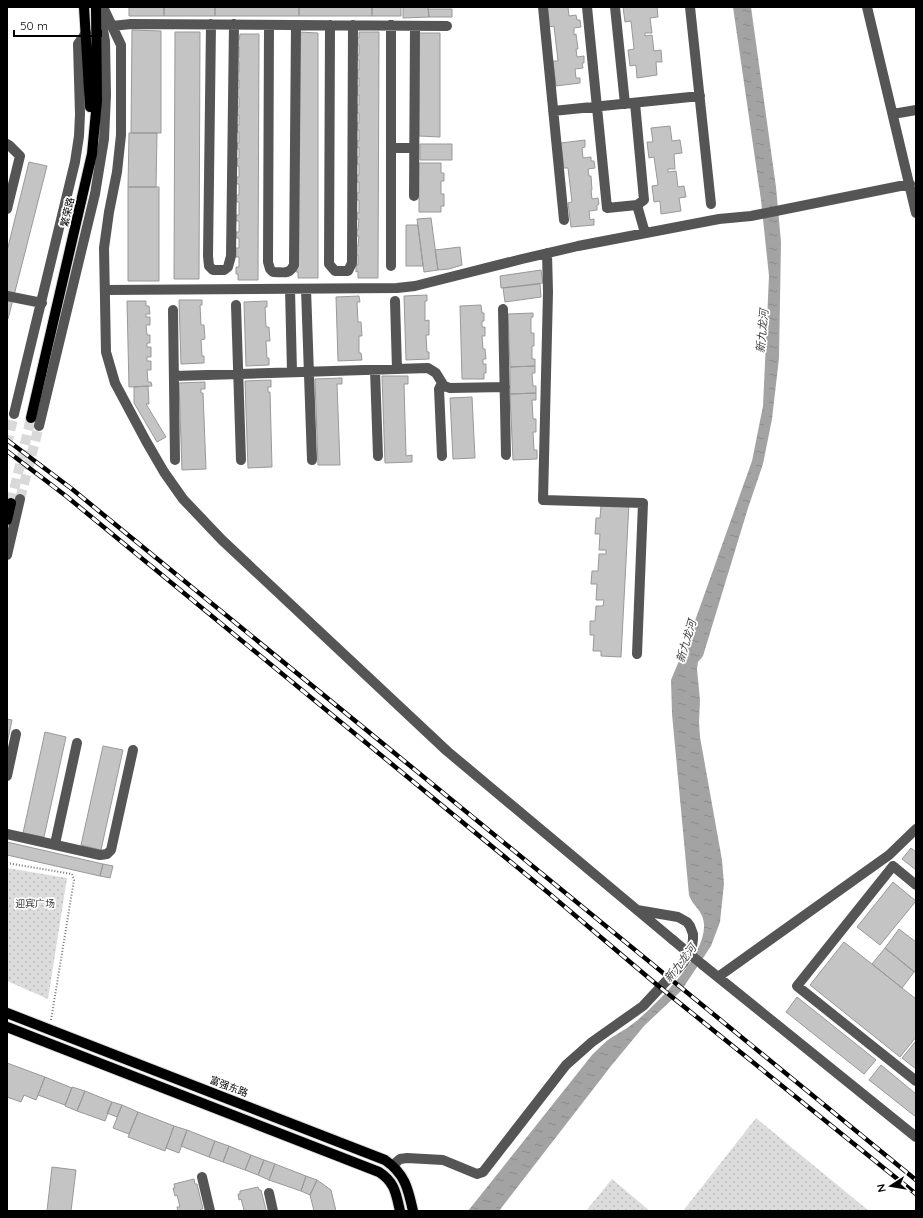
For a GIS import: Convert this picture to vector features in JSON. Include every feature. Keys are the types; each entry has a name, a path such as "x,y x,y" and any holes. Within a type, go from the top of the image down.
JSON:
{"main road":[{"name":"繁荣路","path":"84,7 91,101 86,153 28,417 92,154 97,101 97,7"},
{"path":"7,520 16,501"},
{"name":"富强东路","path":"7,1013 385,1160 393,1165 407,1184 413,1211"},
{"path":"7,1027 379,1172 384,1175 395,1189 400,1211"}],"street":[{"path":"39,426 95,194 104,139 106,95 105,41 97,7"},
{"path":"103,7 121,45 121,135 104,248 106,352 116,383 146,441 164,472 183,499 222,540 447,751 672,940 916,1137"},
{"path":"543,7 564,220"},
{"path":"587,7 607,208 637,205 644,200 615,7"},
{"path":"690,7 711,204"},
{"path":"867,7 916,213"},
{"path":"112,26 127,24 447,26"},
{"path":"211,24 208,256 209,266 213,270 224,270 228,267 231,256 234,24"},
{"path":"269,25 268,262 270,269 273,272 291,271 294,265 296,25"},
{"path":"330,25 329,264 335,271 348,271 352,264 353,25"},
{"path":"390,266 391,25"},
{"path":"414,196 415,26"},
{"path":"14,414 75,162 79,136 80,114 78,44 86,33"},
{"path":"554,111 700,96"},
{"path":"893,114 916,110"},
{"path":"7,144 20,156 7,209"},
{"path":"391,148 414,148"},
{"path":"105,290 397,288 415,286 547,253 719,219 751,216 787,210 910,184"},
{"path":"637,205 644,234"},
{"path":"547,253 548,292 543,500 643,503 637,654"},
{"path":"290,289 292,372"},
{"path":"306,289 312,460"},
{"path":"7,296 42,303"},
{"path":"395,301 397,369"},
{"path":"236,305 241,460"},
{"path":"504,309 506,455"},
{"path":"173,310 175,460"},
{"path":"174,376 428,368 436,373 444,386 450,388 505,387"},
{"path":"375,370 378,456"},
{"path":"442,383 439,389 442,456"},
{"path":"7,555 16,501"},
{"path":"7,776 16,734"},
{"path":"55,844 77,743"},
{"path":"7,834 100,855 107,854 111,850 133,750"},
{"path":"718,977 889,855 916,829"},
{"path":"916,885 893,866 797,986 916,1081"},
{"path":"393,1165 406,1158 443,1160 476,1174 483,1172 566,1065 592,1042 643,1006 684,962 692,947 693,934 687,922 678,917 637,910"},
{"path":"202,1177 210,1211"},
{"path":"269,1193 273,1211"}],"path":[{"path":"7,863 72,874 74,880 50,1029"}],"green space":[{"name":"迎宾广场","path":"7,868 67,878 48,999 7,981"},
{"path":"756,1118 869,1211 683,1211"},
{"path":"612,1179 650,1211 586,1211"}],"water":[{"path":"733,7 751,7 776,187 781,242 779,358 772,419 763,464 703,656 698,662 697,669 700,700 700,737 722,860 724,884 720,922 711,946 681,991 644,1026 611,1066 499,1211 468,1211 592,1055 608,1040 640,1018 670,988 690,962 698,949 703,936 704,924 702,915 689,895 672,714 671,680 691,632 752,461 763,406 769,276 761,200"}],"building":[{"path":"129,7 164,7 164,16 129,16"},
{"path":"164,7 215,7 215,16 164,16"},
{"path":"215,7 299,7 299,16 215,16"},
{"path":"299,7 372,7 372,16 299,16"},
{"path":"372,7 401,7 401,16 372,16"},
{"path":"403,7 428,7 429,17 403,18"},
{"path":"547,7 568,7 569,16 576,15 577,20 580,20 581,27 574,28 574,35 576,34 578,49 576,49 577,57 584,56 584,63 582,63 583,68 575,69 576,78 580,78 580,83 556,86 553,61 558,61 554,26 549,27"},
{"path":"623,7 657,7 658,17 650,18 652,33 645,33 645,36 652,35 654,51 661,50 662,62 656,62 657,75 637,78 636,65 630,66 628,50 634,49 631,21 625,22"},
{"path":"428,9 452,9 452,17 429,17"},
{"path":"132,30 161,31 161,133 131,133"},
{"path":"175,32 200,32 199,279 174,279"},
{"path":"299,32 318,33 318,278 298,278 298,272 296,272"},
{"path":"359,32 379,32 378,278 358,278 358,271 356,272 358,255 356,255 356,247 358,246 359,236 356,236 359,219 356,219 356,213 359,213 359,200 356,200 356,193 359,193 359,182 356,182 356,175 359,175 359,164 356,164 356,157 359,157 359,147 356,148 356,141 359,141 359,130 356,130 357,123 359,123 359,113 357,113 356,105 359,105 357,86 359,86 359,78 357,79 357,70 359,70 359,60 357,60 357,55 359,55 359,45 357,45 357,38 359,38"},
{"path":"419,33 440,33 440,137 419,136"},
{"path":"240,34 259,34 258,280 238,280 238,274 236,274 236,267 239,267 239,257 236,257 236,248 239,248 239,238 236,238 236,232 239,232 239,221 236,221 236,215 239,215 239,202 236,202 236,195 239,195 239,184 236,184 237,177 239,177 239,166 237,166 237,159 239,158 239,149 237,149 237,143 239,143 239,132 237,132 237,125 239,125 239,115 237,115 237,107 239,107 239,97 237,97 237,88 239,88 239,80 237,81 237,72 239,72 239,62 237,62 237,57 239,57 239,47 237,47 237,40 239,40"},
{"path":"670,126 672,141 680,140 682,153 674,154 675,169 668,169 668,172 676,171 678,187 684,186 686,197 679,198 681,211 661,214 660,201 654,202 652,186 658,185 654,157 649,158 647,142 653,142 651,128"},
{"path":"129,133 157,133 156,187 128,187"},
{"path":"585,140 585,147 582,148 583,158 591,157 591,161 594,161 595,168 588,169 589,176 591,176 592,199 598,198 599,204 597,205 597,210 589,211 590,220 594,219 594,225 571,227 568,203 572,202 568,168 564,168 561,143"},
{"path":"420,144 452,144 452,160 420,160"},
{"path":"29,162 47,166 7,319 7,251"},
{"path":"419,163 441,163 441,173 444,173 444,181 441,181 441,194 444,194 444,206 441,206 441,212 419,212"},
{"path":"128,187 159,187 159,281 128,281"},
{"path":"431,218 438,270 424,272 417,219"},
{"path":"406,225 418,225 423,266 406,266"},
{"path":"460,247 462,265 449,269 438,270 435,250"},
{"path":"541,270 543,283 501,288 500,276"},
{"path":"540,284 541,297 505,302 503,288"},
{"path":"427,295 427,301 425,301 425,321 429,320 429,335 426,335 429,359 406,360 404,296"},
{"path":"359,296 360,302 357,302 358,322 361,322 362,336 359,336 359,353 361,353 362,360 338,361 336,297"},
{"path":"179,300 202,300 202,305 200,305 201,325 204,325 205,339 201,340 204,363 181,364"},
{"path":"127,301 146,301 146,306 149,306 150,314 146,314 146,317 150,317 150,325 146,325 147,335 150,335 150,343 147,343 147,347 151,347 151,357 147,357 147,361 151,361 151,370 147,370 148,382 151,382 152,386 129,387"},
{"path":"267,301 267,307 265,307 266,327 269,327 270,341 266,341 269,365 246,366 244,302"},
{"path":"481,305 482,313 484,313 482,327 485,327 485,336 482,336 483,349 485,349 486,359 483,359 483,364 486,364 486,373 484,373 484,379 462,379 460,306"},
{"path":"533,313 533,317 531,317 531,333 534,333 532,359 535,359 535,366 510,367 508,314"},
{"path":"535,366 535,373 532,373 533,386 536,386 536,393 510,394 510,367"},
{"path":"382,376 408,376 408,384 404,384 406,456 412,455 412,462 385,463"},
{"path":"342,378 342,384 337,384 340,465 318,465 315,379"},
{"path":"271,380 271,387 268,387 268,392 270,392 272,467 248,468 245,381"},
{"path":"205,382 205,389 201,389 201,393 203,393 206,469 182,470 179,383"},
{"path":"148,386 149,404 146,404 166,437 157,442 134,403 134,387"},
{"path":"536,393 536,400 532,400 533,419 536,419 536,432 533,432 534,450 537,450 537,459 513,460 510,394"},
{"path":"472,397 475,458 453,459 450,398"},
{"path":"629,504 621,657 601,656 601,651 593,651 594,635 590,635 590,621 595,621 596,606 603,606 604,600 596,600 597,584 591,584 592,571 598,571 599,554 606,554 606,550 599,550 600,534 595,534 596,518 600,518 601,506"},
{"path":"7,719 12,720 7,744"},
{"path":"45,732 66,737 44,837 23,833"},
{"path":"103,746 123,750 101,850 81,845"},
{"path":"7,842 103,864 100,876 7,855"},
{"path":"911,848 916,852 916,870 902,859"},
{"path":"103,864 113,866 110,878 100,876"},
{"path":"893,882 916,901 880,945 857,927"},
{"path":"899,929 916,942 916,973 885,948"},
{"path":"844,942 916,999 916,1037 900,1057 810,985"},
{"path":"885,948 914,972 902,988 872,964"},
{"path":"797,997 876,1060 864,1074 786,1012"},
{"path":"916,1041 916,1069 902,1058"},
{"path":"7,1063 45,1077 36,1100 24,1095 21,1102 7,1097"},
{"path":"881,1065 916,1094 916,1117 869,1080"},
{"path":"45,1077 72,1088 65,1105 38,1095"},
{"path":"72,1087 85,1091 77,1111 65,1106"},
{"path":"85,1091 112,1102 105,1121 77,1111"},
{"path":"112,1102 122,1105 117,1117 107,1113"},
{"path":"122,1105 138,1112 129,1134 113,1128"},
{"path":"138,1112 174,1126 165,1151 128,1137"},
{"path":"174,1126 187,1130 179,1153 166,1148"},
{"path":"187,1130 215,1141 209,1157 181,1146"},
{"path":"215,1141 229,1146 223,1162 209,1157"},
{"path":"229,1146 251,1155 245,1170 223,1162"},
{"path":"251,1155 264,1160 258,1175 245,1170"},
{"path":"264,1160 275,1164 269,1180 258,1175"},
{"path":"275,1164 306,1176 301,1191 269,1180"},
{"path":"52,1167 76,1170 71,1211 47,1211"},
{"path":"306,1176 317,1180 310,1195 301,1191"},
{"path":"194,1179 195,1184 197,1184 203,1209 201,1209 201,1211 178,1211 177,1207 180,1207 177,1195 175,1196 173,1188 175,1188 174,1184"},
{"path":"317,1180 331,1190 336,1211 314,1211 310,1195"},
{"path":"258,1187 259,1190 261,1190 266,1210 242,1211 244,1210 238,1194 240,1194 240,1191"}],"tunnel":[{"path":"7,445 14,414"},
{"path":"11,503 31,418"},
{"path":"20,499 39,426"}],"railway":[{"path":"7,440 72,489 916,1180"},
{"path":"7,451 66,496 551,895 656,984 916,1194"}],"water label":[{"name":"新九龙河","path":"762,331"},
{"name":"新九龙河","path":"686,641"},
{"name":"新九龙河","path":"680,963"}]}
